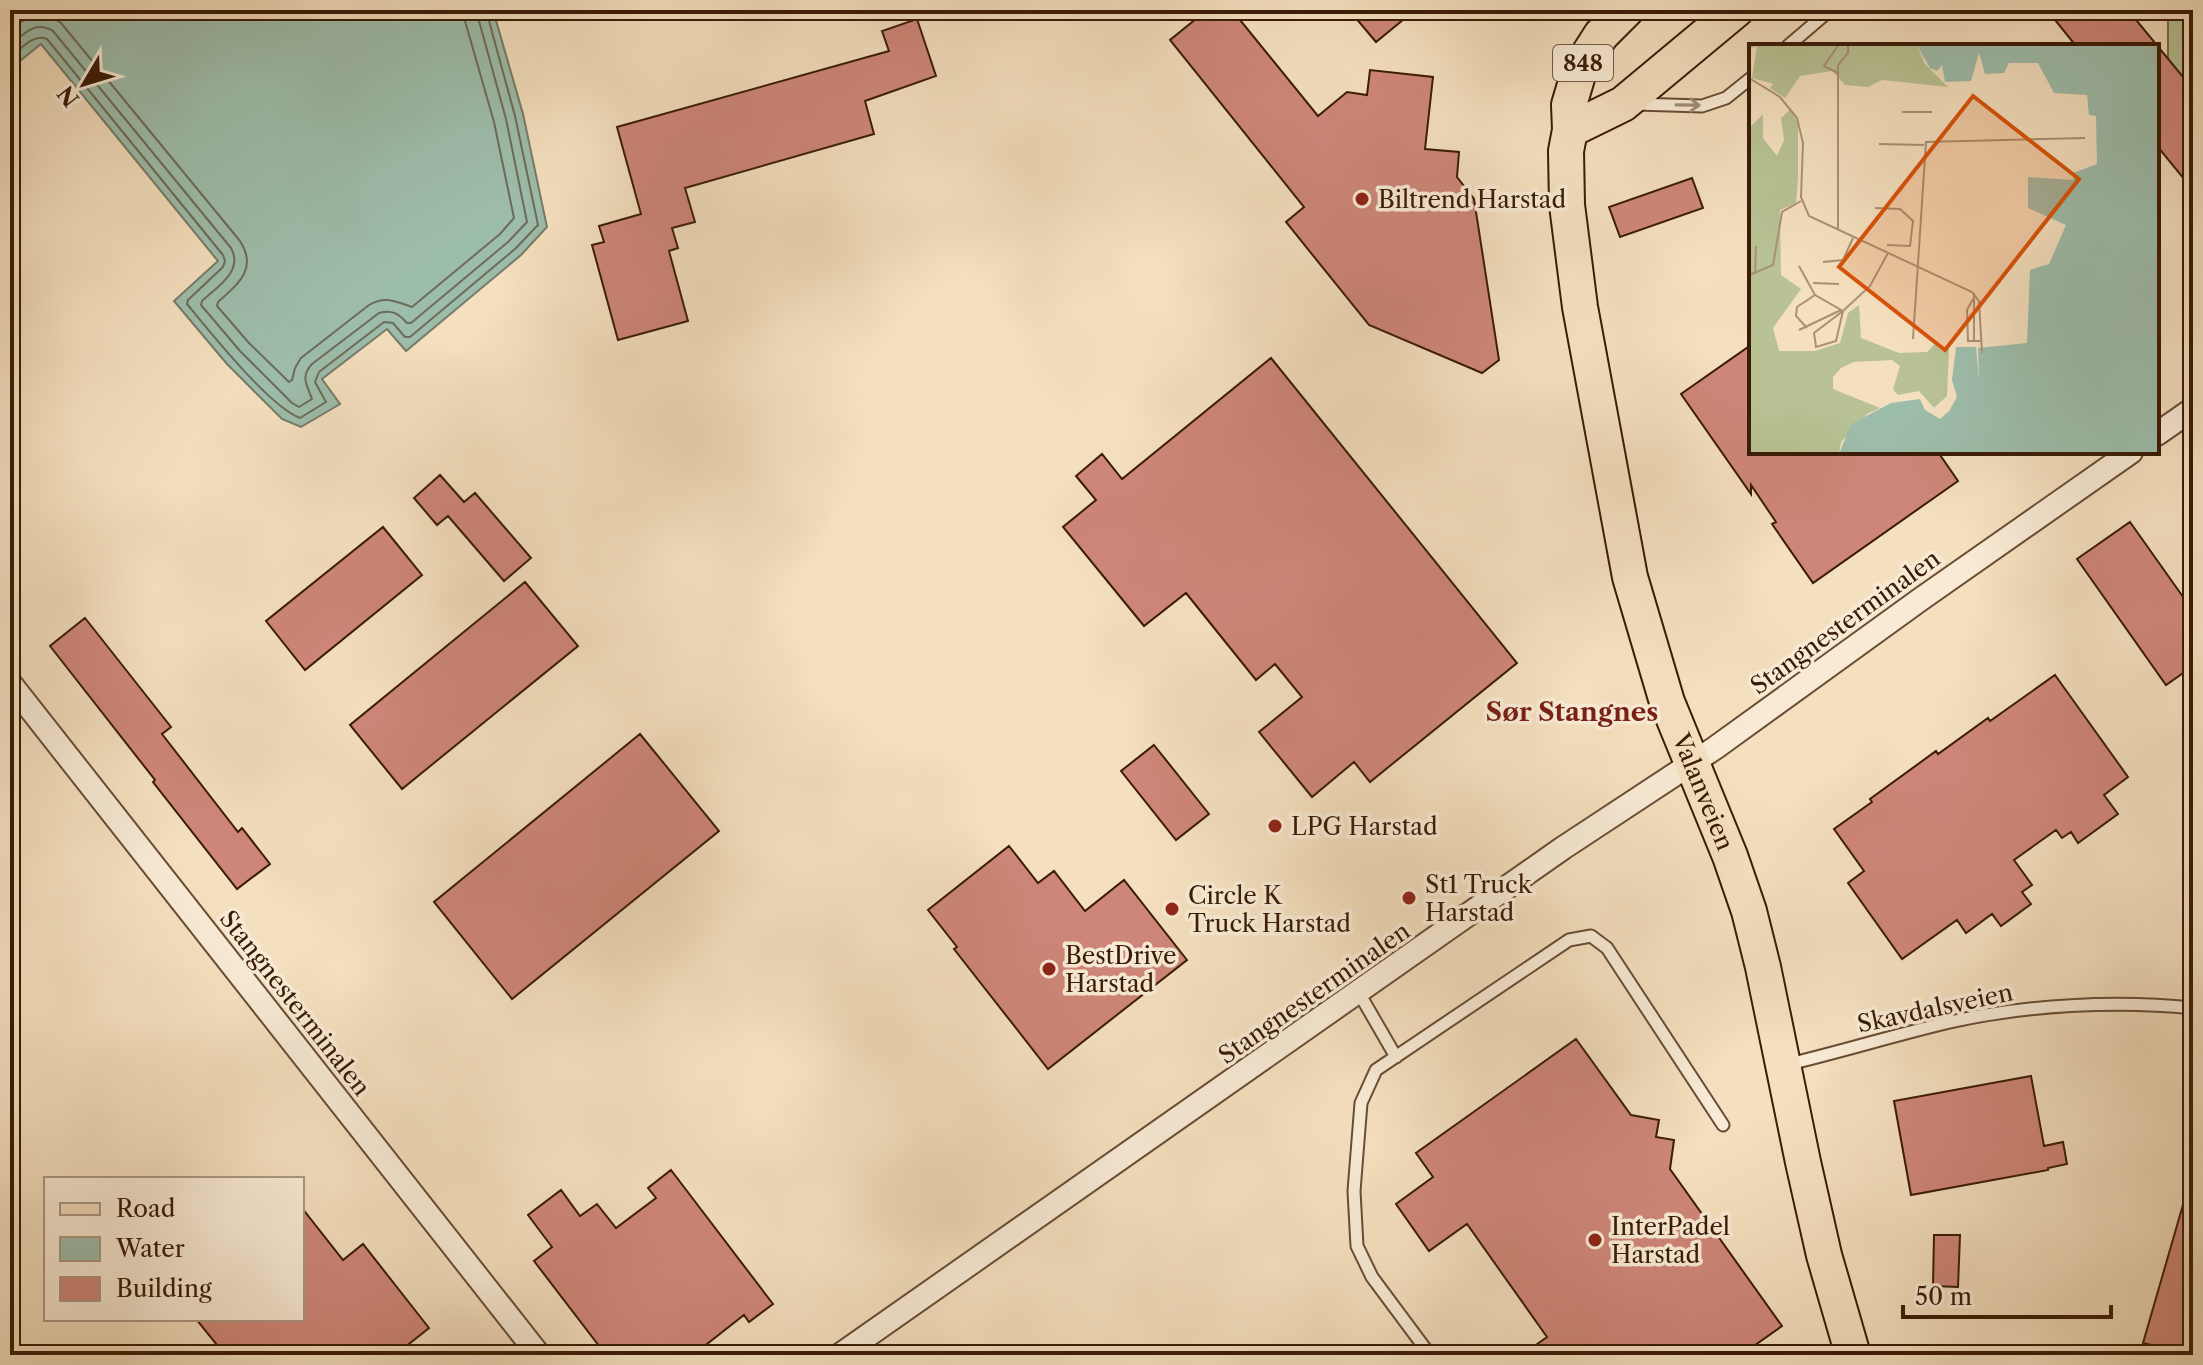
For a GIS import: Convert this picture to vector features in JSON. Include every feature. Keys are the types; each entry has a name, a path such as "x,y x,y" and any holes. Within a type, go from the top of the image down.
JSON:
{"main road":[{"name":"848","path":"1626,10 1601,35 1580,68 1569,105 1570,130 1623,104 1736,10"},
{"name":"Valanveien","path":"1570,130 1566,151 1567,205 1580,307 1630,577 1667,702 1730,856 1749,911 1824,1255 1853,1355"}],"street":[{"path":"2159,433 2193,409"},
{"name":"Stangnesterminalen","path":"840,1355 1563,848 1691,763 2128,454"},
{"name":"Stangnesterminalen","path":"10,683 539,1355"}],"lane":[{"path":"1790,44 1830,10"},
{"path":"1623,104 1702,106 1726,98 1749,80"},
{"path":"1430,1355 1372,1277 1357,1246 1354,1191 1361,1103 1376,1070 1569,940 1591,936 1607,948 1723,1125"},
{"path":"1359,993 1396,1057"},
{"name":"Skavdalsveien","path":"1784,1065 1952,1022 2017,1011 2145,1004 2193,1008"}],"shaded area":[{"path":"2168,10 2193,10 2193,94 2168,61"}],"water":[{"path":"10,10 493,10 523,114 547,227 521,255 406,351 387,329 322,379 340,404 301,427 282,419 227,364 174,301 218,261 41,44 10,69"}],"building":[{"path":"1207,10 1232,10 1318,116 1347,92 1367,95 1370,70 1433,77 1425,149 1459,152 1457,177 1474,199 1499,360 1482,373 1369,325 1286,222 1304,207 1170,40"},
{"path":"1349,10 1415,10 1376,42"},
{"path":"2047,10 2128,10 2156,44 2074,44"},
{"path":"917,19 936,76 865,101 874,134 685,188 695,222 672,228 678,248 669,251 688,321 618,340 592,245 604,242 599,226 641,214 617,127 889,51 882,31"},
{"path":"2159,48 2193,89 2193,190 2159,148"},
{"path":"1692,178 1703,208 1620,237 1609,207"},
{"path":"1749,346 1749,454 1939,454 1958,481 1813,583 1772,524 1776,522 1751,485 1751,494 1681,394"},
{"path":"1271,358 1517,663 1370,782 1354,762 1312,797 1259,732 1302,697 1275,664 1256,680 1186,593 1144,626 1063,527 1096,500 1076,476 1102,454 1122,479"},
{"path":"440,475 464,502 475,493 531,558 504,581 448,516 437,525 414,498"},
{"path":"2130,522 2193,611 2193,666 2166,685 2077,559"},
{"path":"383,527 422,575 305,670 266,621"},
{"path":"525,582 578,646 402,789 350,725"},
{"path":"85,618 171,727 162,734 238,832 242,828 270,864 237,889 50,646"},
{"path":"2055,675 2128,777 2104,795 2118,814 2078,843 2071,832 2062,838 2056,830 2014,860 2032,885 2022,892 2031,904 2001,926 1992,914 1966,933 1957,920 1902,959 1848,883 1864,871 1834,829 1936,751 1938,754 1988,718 1990,721"},
{"path":"640,734 719,831 512,999 434,902"},
{"path":"1154,745 1209,814 1176,840 1121,771"},
{"path":"1009,846 1038,883 1054,871 1085,911 1124,880 1187,960 1048,1069 954,949 957,947 928,910"},
{"path":"1576,1039 1631,1115 1659,1120 1656,1137 1674,1140 1670,1169 1782,1326 1741,1355 1522,1355 1547,1337 1467,1224 1429,1251 1396,1204 1433,1177 1416,1153"},
{"path":"2031,1076 2044,1146 2063,1142 2067,1164 1911,1195 1894,1101"},
{"path":"671,1170 773,1304 749,1322 744,1315 693,1355 606,1355 534,1261 552,1247 528,1215 561,1190 580,1216 597,1204 616,1228 656,1198 648,1188"},
{"path":"2187,1191 2193,1192 2193,1355 2143,1343"},
{"path":"304,1211 343,1260 363,1244 429,1328 409,1344 418,1355 225,1355 198,1321 304,1321"},
{"path":"1934,1235 1960,1235 1958,1287 1933,1286"}],"place":[{"name":"Biltrend Harstad","path":"1362,199"},
{"name":"LPG Harstad","path":"1275,826"},
{"name":"St1 Truck Harstad","path":"1409,898"},
{"name":"Circle K Truck Harstad","path":"1172,909"},
{"name":"BestDrive Harstad","path":"1049,969"},
{"name":"InterPadel Harstad","path":"1595,1240"}],"district":[{"name":"Sør Stangnes","path":"1572,712"}]}
